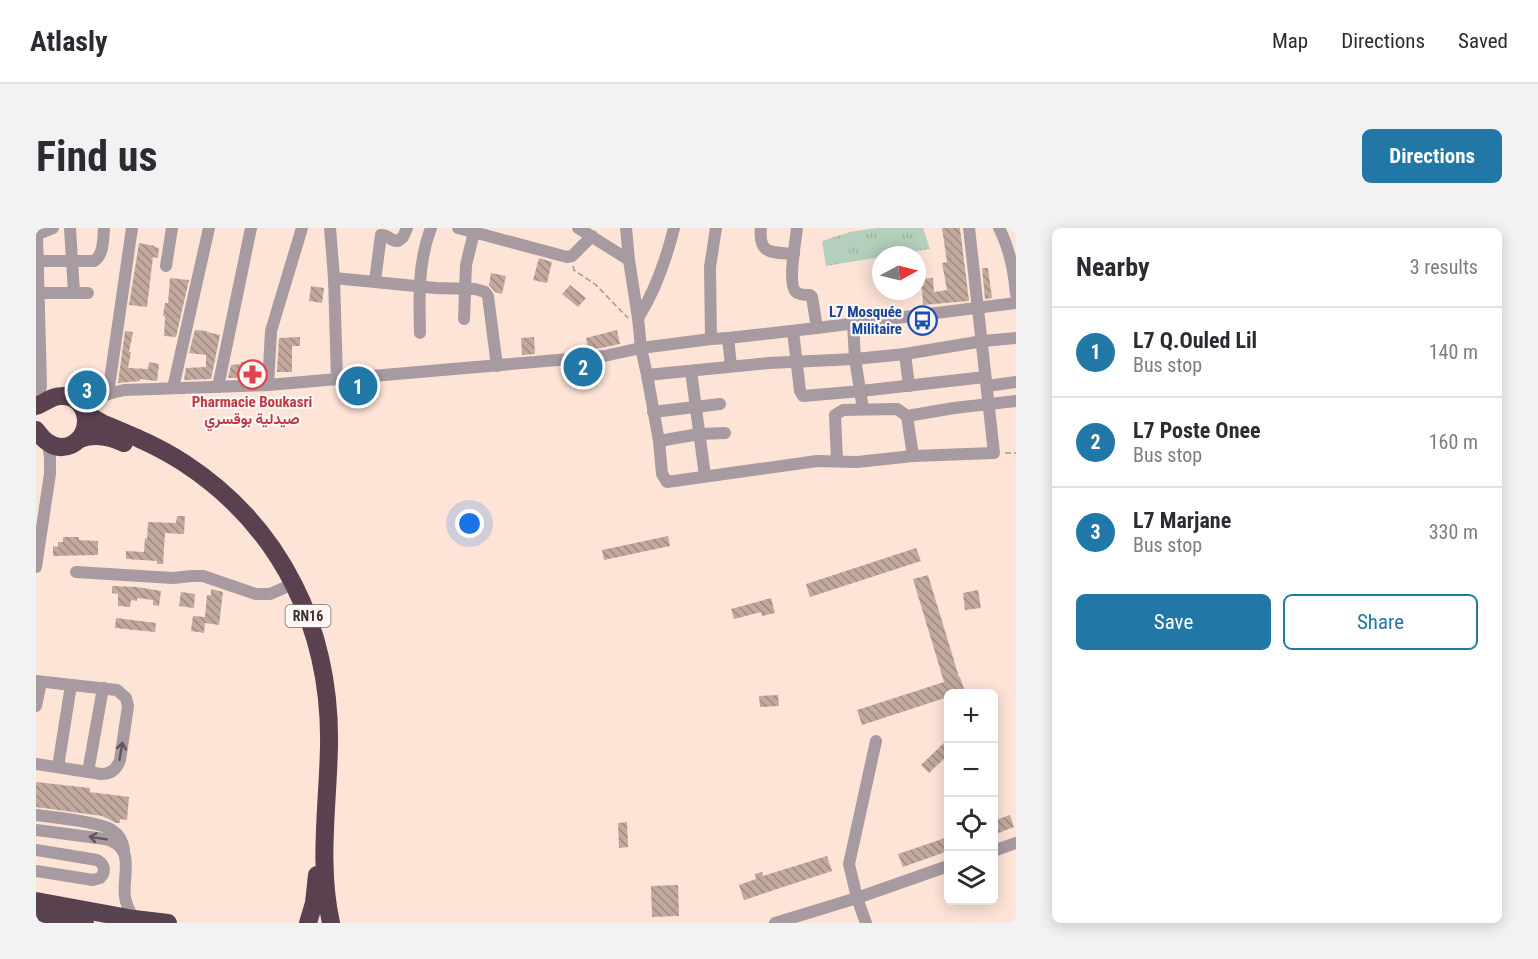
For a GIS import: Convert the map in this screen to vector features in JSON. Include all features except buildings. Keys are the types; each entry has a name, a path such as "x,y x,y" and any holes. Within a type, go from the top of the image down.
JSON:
{"highway":[{"name":"RN16","path":"38,401 60,396 72,398 84,411 154,445 210,481 257,528 277,555 294,585 314,632 328,707 329,745 325,835 326,880 331,923"},
{"path":"38,401 36,417 41,435"},
{"path":"74,443 86,428 84,411"},
{"name":"RN16","path":"41,435 57,446 74,443 89,435 98,435 117,440 158,459 196,483 224,506 248,532 269,561 284,588 299,624 309,654 315,686 318,718 316,880 310,923 323,923"},
{"path":"36,902 168,923"},
{"path":"36,915 84,923"}],"street":[{"path":"38,401 41,386 37,235 52,228"},
{"path":"70,228 74,293"},
{"path":"37,261 97,260 104,228"},
{"path":"108,394 132,228"},
{"path":"166,266 172,228"},
{"path":"173,388 208,228"},
{"path":"218,387 251,228"},
{"path":"268,385 271,331 302,228"},
{"path":"330,228 337,379"},
{"path":"375,281 380,237 384,235 396,242 403,237 407,228"},
{"path":"420,333 420,286 424,251 431,228"},
{"path":"458,228 565,256 572,256 592,236"},
{"path":"579,228 629,260"},
{"path":"626,228 640,348 654,412 662,474 667,482 817,461 857,462 913,456 994,453 969,228"},
{"path":"638,324 657,283 674,228"},
{"path":"711,339 710,267 716,228"},
{"path":"761,228 760,243 766,250 794,254"},
{"path":"797,228 793,286 795,292 812,297 818,328"},
{"path":"999,228 1010,256 1016,294"},
{"path":"464,319 466,265 474,232"},
{"path":"334,278 482,290 487,293 497,366"},
{"path":"38,293 88,293"},
{"path":"84,411 108,394 124,390 268,385 604,356 640,348 1016,303"},
{"path":"854,323 855,359 863,410"},
{"path":"793,331 803,396 909,386 1016,382"},
{"path":"728,338 730,366"},
{"path":"647,375 730,366 905,354 1016,338"},
{"path":"905,354 909,386"},
{"path":"692,371 705,476"},
{"path":"906,416 1016,401"},
{"path":"654,412 720,404"},
{"path":"837,461 835,415 843,410 897,409 906,416 913,456"},
{"path":"659,441 699,434 725,433"},
{"path":"36,567 50,474 50,458 41,435"},
{"path":"50,474 74,443"},
{"path":"76,572 173,579 203,576 256,594 270,594 284,588"},
{"path":"36,706 38,681 117,690 128,702 120,760 117,768 110,773 101,774 36,764"},
{"path":"57,767 71,685"},
{"path":"88,772 102,688"},
{"path":"866,922 849,864 876,741"},
{"path":"36,814 100,825 110,828 121,839 126,865 125,897 134,919"},
{"path":"36,830 110,840 119,846 124,855"},
{"path":"36,871 93,880 103,876 104,868 97,860 42,851 52,832"},
{"path":"68,855 71,835"},
{"path":"998,848 1016,843"},
{"path":"776,923 944,867"}],"path":[{"path":"572,256 574,270 596,285 638,324"},
{"path":"994,453 1016,453"}],"green space":[{"path":"876,228 923,228 930,249 926,250 926,246 872,246 872,258 826,266 822,241 850,232"}],"place":[{"name":"L7 Mosquée Militaire","path":"923,321"},
{"name":"L7 Poste Onee","path":"583,367"},
{"name":"Pharmacie Boukasri صيدلية بوقسري","path":"252,375"},
{"name":"L7 Q.Ouled Lil","path":"358,386"},
{"name":"L7 Marjane","path":"87,390"}]}
